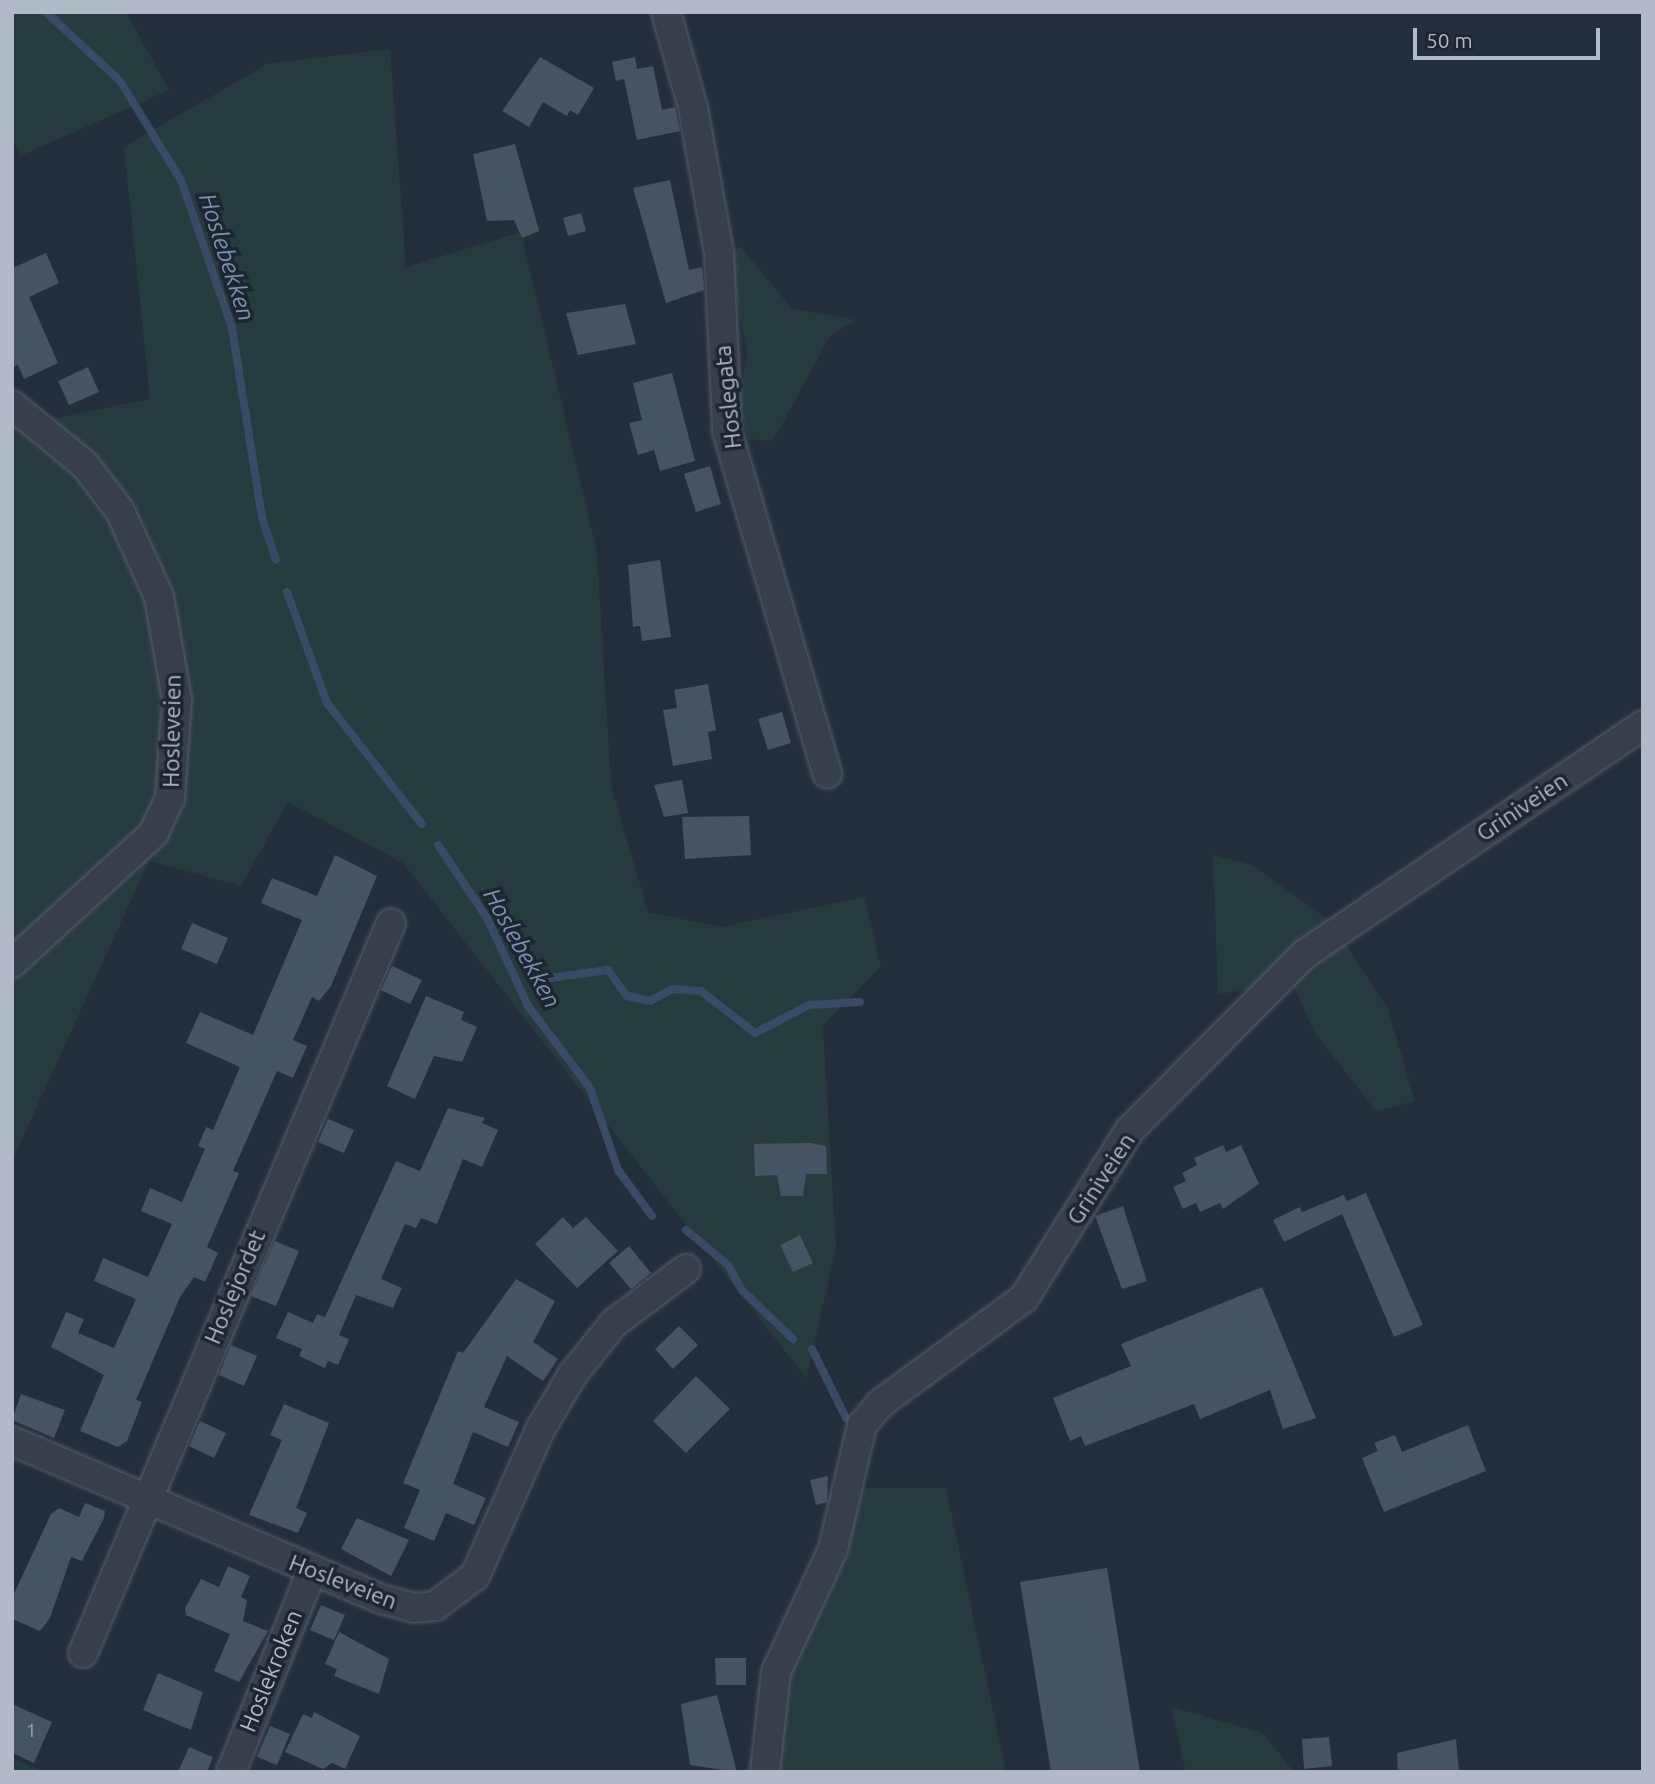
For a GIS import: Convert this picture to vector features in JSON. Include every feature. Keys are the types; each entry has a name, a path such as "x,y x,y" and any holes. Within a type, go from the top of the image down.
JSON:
{"street":[{"name":"Hoslegata","path":"666,12 693,108 719,251 727,431 827,774"},
{"name":"Hosleveien","path":"12,405 85,465 120,511 159,597 177,700 170,798 154,833 12,963"},
{"name":"Griniveien","path":"765,1772 776,1672 833,1549 853,1452 868,1417 1024,1298 1129,1131 1305,954 1643,725"},
{"name":"Hoslejordet","path":"83,1653 144,1499 390,923"},
{"name":"Hosleveien","path":"12,1441 312,1572 414,1608 454,1596 475,1576 541,1428 573,1374 614,1323 686,1269"},
{"name":"Hoslekroken","path":"231,1772 312,1572"}],"green space":[{"path":"12,12 126,12 169,90 20,156 12,136"},
{"path":"390,49 406,267 521,232 597,553 611,785 648,912 721,927 864,897 881,966 823,1026 836,1248 806,1378 403,863 288,802 241,886 149,861 12,1161 12,427 150,399 124,147 267,64"},
{"path":"741,247 792,309 856,320 830,336 773,441 747,439 739,396 747,355 729,253"},
{"path":"1213,855 1252,865 1330,921 1388,1009 1415,1101 1376,1111 1314,1032 1293,984 1218,994"},
{"path":"847,1488 946,1488 1006,1772 765,1772 767,1728"},
{"path":"1171,1707 1263,1733 1294,1772 1186,1772"},
{"path":"12,1758 43,1771 43,1772 12,1772"}],"building":[{"path":"540,57 594,88 578,115 570,110 567,116 543,102 529,127 502,111"},
{"path":"635,57 637,69 653,66 662,110 675,107 680,131 637,140 624,79 616,81 612,62"},
{"path":"515,144 539,231 522,238 514,220 487,221 473,154"},
{"path":"670,180 689,270 702,267 704,290 666,303 633,188"},
{"path":"581,213 586,231 568,236 563,218"},
{"path":"46,253 59,283 29,297 58,363 24,379 18,365 12,367 12,261 15,267"},
{"path":"625,304 636,344 578,355 566,313"},
{"path":"88,367 99,392 69,405 58,381"},
{"path":"672,373 695,461 660,471 654,450 638,455 629,423 642,420 633,383"},
{"path":"710,466 721,504 696,512 684,474"},
{"path":"660,560 671,637 642,641 640,626 633,627 628,565"},
{"path":"708,684 716,730 708,732 712,759 673,766 663,710 677,708 674,690"},
{"path":"782,712 791,743 768,750 758,719"},
{"path":"682,780 688,813 664,817 654,785"},
{"path":"749,816 751,855 685,859 682,817"},
{"path":"335,855 377,876 331,986 319,1001 312,997 293,1040 307,1046 293,1078 277,1071 233,1171 239,1173 207,1247 218,1253 205,1282 194,1277 180,1297 136,1400 142,1402 127,1441 118,1447 80,1431 104,1375 51,1347 66,1312 84,1319 78,1333 114,1348 136,1299 94,1281 103,1258 148,1277 172,1224 141,1211 150,1188 182,1202 205,1149 198,1146 206,1127 213,1130 240,1067 186,1043 200,1012 253,1035 302,920 261,903 272,878 317,896"},
{"path":"192,923 228,938 217,964 181,949"},
{"path":"392,966 422,980 410,1004 381,990"},
{"path":"426,996 464,1012 461,1020 477,1027 462,1062 434,1056 415,1099 387,1086"},
{"path":"448,1108 485,1118 482,1123 498,1130 482,1167 463,1159 437,1224 421,1218 416,1228 405,1224 381,1279 402,1288 393,1308 356,1295 339,1335 349,1339 338,1365 328,1361 325,1368 299,1356 302,1349 276,1338 288,1312 313,1323 317,1314 325,1317 396,1161 420,1171"},
{"path":"328,1119 354,1130 344,1153 318,1142"},
{"path":"811,1143 826,1146 827,1174 806,1174 803,1196 781,1196 777,1175 755,1176 754,1144"},
{"path":"1223,1145 1226,1152 1241,1145 1259,1184 1223,1209 1220,1203 1200,1212 1196,1203 1183,1209 1173,1187 1186,1181 1182,1173 1197,1165 1194,1158"},
{"path":"1366,1193 1423,1325 1394,1337 1342,1214 1284,1242 1273,1220 1300,1207 1302,1212 1344,1195 1347,1201"},
{"path":"1123,1206 1147,1281 1122,1289 1095,1216"},
{"path":"563,1217 573,1228 586,1217 618,1251 577,1288 535,1244"},
{"path":"800,1235 813,1263 793,1272 780,1245"},
{"path":"275,1241 299,1251 276,1306 251,1296"},
{"path":"629,1246 651,1273 631,1289 609,1263"},
{"path":"516,1279 555,1301 533,1342 558,1359 543,1381 507,1356 484,1407 519,1422 508,1447 473,1432 453,1484 486,1498 474,1525 446,1513 434,1541 404,1528 420,1490 403,1483 458,1351 463,1353"},
{"path":"1262,1287 1316,1418 1283,1429 1270,1390 1200,1419 1194,1404 1085,1446 1081,1436 1070,1441 1053,1398 1131,1366 1121,1344"},
{"path":"679,1326 698,1345 673,1369 655,1349"},
{"path":"231,1345 257,1356 244,1386 219,1375"},
{"path":"696,1376 730,1409 686,1453 653,1421"},
{"path":"21,1394 65,1410 54,1438 12,1420"},
{"path":"284,1404 329,1423 296,1508 307,1513 298,1533 249,1515 282,1440 270,1435"},
{"path":"200,1421 226,1433 214,1458 189,1446"},
{"path":"1468,1425 1486,1471 1384,1512 1362,1458 1378,1451 1374,1443 1395,1435 1402,1452"},
{"path":"828,1476 827,1502 816,1505 810,1480"},
{"path":"85,1503 105,1511 104,1518 82,1561 71,1557 50,1618 40,1631 12,1619 12,1598 51,1514 59,1508 79,1517"},
{"path":"357,1518 409,1540 391,1576 341,1549"},
{"path":"228,1566 250,1576 241,1597 247,1600 243,1621 268,1631 239,1682 214,1671 230,1634 186,1615 185,1608 201,1579 219,1587"},
{"path":"1107,1568 1140,1772 1051,1772 1020,1582"},
{"path":"321,1605 345,1615 334,1640 310,1630"},
{"path":"339,1632 389,1659 379,1694 334,1676 337,1669 325,1664"},
{"path":"715,1658 746,1658 746,1685 716,1685"},
{"path":"158,1673 203,1692 191,1730 143,1710"},
{"path":"717,1695 737,1772 690,1765 681,1704"},
{"path":"12,1704 52,1722 34,1763 12,1753"},
{"path":"314,1712 360,1736 345,1769 332,1763 323,1769 285,1752 303,1714 312,1718"},
{"path":"270,1726 290,1734 277,1765 257,1757"},
{"path":"1329,1737 1332,1766 1304,1769 1302,1739"},
{"path":"1456,1739 1459,1772 1398,1772 1397,1753"},
{"path":"189,1747 213,1757 207,1772 178,1772"}],"waterway":[{"name":"Hoslebekken","path":"46,12 120,81 181,180 232,328 262,518 276,560"},
{"name":"Hoslebekken","path":"287,592 327,703 422,824"},
{"name":"Hoslebekken","path":"438,845 487,918 528,1006 590,1088 618,1170 652,1216"},
{"path":"535,980 608,970 627,996 650,1001 672,989 701,991 755,1033 809,1005 860,1002"},
{"name":"Hoslebekken","path":"686,1230 728,1265 742,1290 793,1339"},
{"name":"Hoslebekken","path":"812,1349 846,1418"}]}
